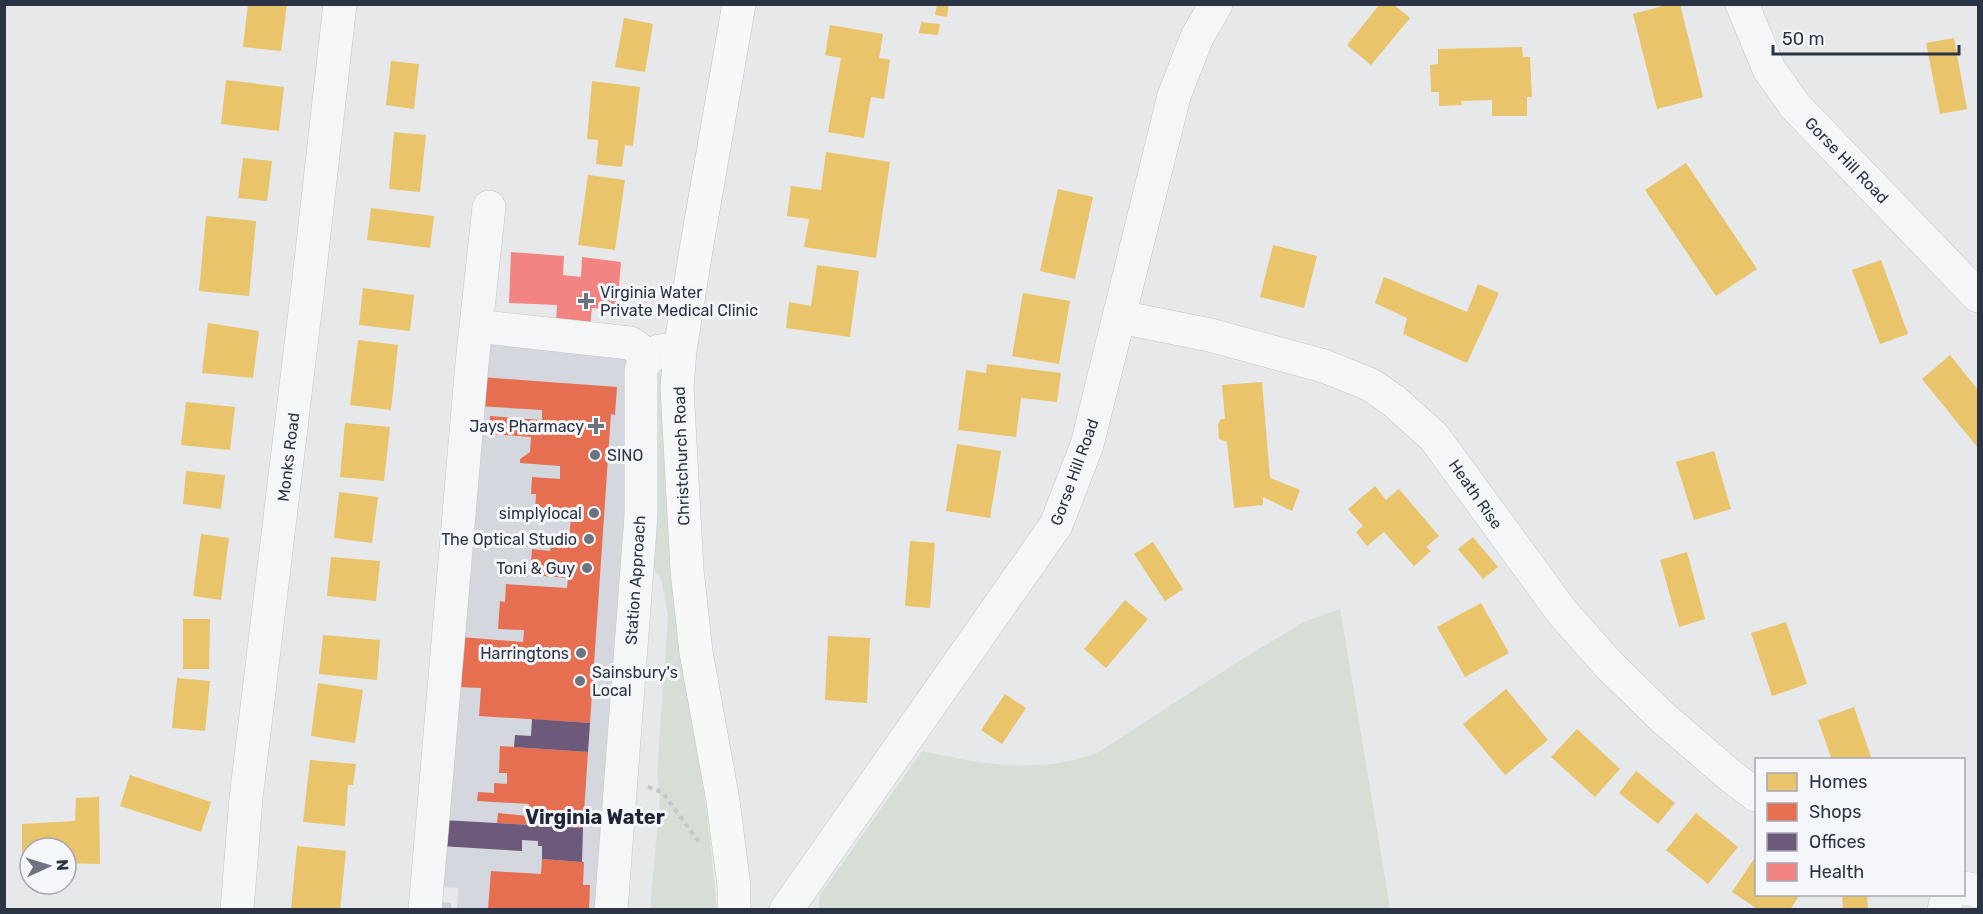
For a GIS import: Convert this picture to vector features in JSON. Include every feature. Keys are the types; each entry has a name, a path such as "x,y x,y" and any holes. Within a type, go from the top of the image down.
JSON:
{"main road":[{"name":"Christchurch Road","path":"734,909 734,886 723,801 696,652 687,570 677,388 665,353 739,4"}],"street":[{"name":"Monks Road","path":"237,909 246,798 340,4"},
{"name":"Gorse Hill Road","path":"786,909 1056,525 1087,445 1174,96 1197,38 1216,4"},
{"name":"Gorse Hill Road","path":"1742,4 1769,69 1795,105 1978,296"},
{"path":"425,909 476,326 489,207"},
{"name":"Heath Rise","path":"1120,317 1210,335 1324,366 1371,385 1394,401 1434,437 1562,612 1608,664 1661,716 1755,794"},
{"path":"476,326 630,343 665,353"},
{"name":"Station Approach","path":"611,909 641,516 641,371 643,364 665,353"}],"path":[{"path":"639,786 662,792 700,843"}],"shaded area":[{"path":"481,342 636,353 603,909 457,909 458,888 437,887"},
{"path":"657,366 664,366 690,695 708,822 717,909 650,909 660,798 657,774 668,617 661,578 650,566"},
{"path":"1340,609 1390,909 819,909 820,895 922,751 966,760 1009,765 1053,764 1097,753 1304,622"}],"building: Homes":[{"path":"248,4 287,4 281,51 243,47"},
{"path":"937,4 949,4 947,17 935,15"},
{"path":"1380,4 1393,4 1410,18 1371,65 1347,45"},
{"path":"1670,4 1680,4 1703,97 1657,109 1633,14"},
{"path":"624,18 653,24 645,72 615,67"},
{"path":"921,22 940,24 938,35 919,33"},
{"path":"830,25 883,34 879,58 890,60 884,99 871,97 864,138 828,132 841,58 825,55"},
{"path":"1954,38 1967,109 1940,114 1926,43"},
{"path":"1522,47 1523,57 1530,57 1532,97 1527,97 1527,116 1492,116 1492,100 1461,101 1462,105 1439,106 1439,92 1431,92 1430,65 1438,64 1438,49"},
{"path":"391,61 419,64 414,109 386,105"},
{"path":"226,80 284,87 279,131 221,124"},
{"path":"592,81 640,87 633,146 625,145 622,167 596,164 598,140 587,139"},
{"path":"394,132 426,135 420,192 389,189"},
{"path":"826,152 890,162 876,258 804,247 809,219 787,216 791,186 821,190"},
{"path":"243,158 272,161 267,201 238,198"},
{"path":"1686,163 1757,269 1716,296 1645,190"},
{"path":"588,175 625,180 615,250 578,245"},
{"path":"1058,189 1093,197 1075,279 1040,271"},
{"path":"371,208 434,216 430,248 367,240"},
{"path":"206,216 256,221 249,296 199,291"},
{"path":"1273,245 1317,256 1304,308 1260,297"},
{"path":"1881,260 1908,334 1880,344 1852,270"},
{"path":"817,265 859,271 850,337 786,328 789,302 811,306"},
{"path":"1384,277 1467,312 1478,284 1499,293 1467,363 1403,334 1407,318 1375,303"},
{"path":"363,288 414,295 410,331 359,325"},
{"path":"1023,293 1070,301 1059,364 1012,356"},
{"path":"208,323 259,331 253,378 202,373"},
{"path":"358,340 398,345 391,410 350,405"},
{"path":"1950,355 1978,390 1978,448 1922,379"},
{"path":"987,364 1061,373 1057,402 1021,398 1016,437 958,430 966,370 986,373"},
{"path":"1262,382 1270,478 1300,490 1292,511 1263,497 1263,505 1234,508 1227,442 1219,439 1218,424 1221,419 1225,419 1222,385"},
{"path":"186,402 235,407 230,450 181,445"},
{"path":"345,423 390,427 384,481 340,477"},
{"path":"957,444 1001,451 990,518 946,511"},
{"path":"1714,451 1731,509 1694,520 1676,462"},
{"path":"186,471 225,475 221,509 183,504"},
{"path":"1375,486 1386,500 1399,489 1439,536 1426,547 1431,551 1414,566 1384,532 1367,546 1356,532 1363,526 1348,509"},
{"path":"339,492 378,497 372,543 334,538"},
{"path":"201,534 229,538 221,600 193,596"},
{"path":"1473,537 1498,567 1483,579 1458,549"},
{"path":"910,541 935,543 930,608 905,606"},
{"path":"1153,542 1183,589 1165,601 1134,554"},
{"path":"1687,552 1705,619 1679,627 1660,560"},
{"path":"331,557 380,561 376,601 327,596"},
{"path":"1125,600 1148,619 1106,668 1084,649"},
{"path":"1481,603 1509,653 1465,677 1437,627"},
{"path":"183,619 210,619 209,669 183,669"},
{"path":"1786,622 1807,684 1772,696 1751,633"},
{"path":"323,635 380,640 377,680 319,674"},
{"path":"828,636 870,638 867,703 825,700"},
{"path":"177,678 210,681 205,731 172,728"},
{"path":"318,683 363,690 355,743 311,736"},
{"path":"1506,689 1548,740 1505,775 1463,724"},
{"path":"1005,694 1026,708 1002,744 981,730"},
{"path":"1854,707 1871,758 1831,758 1818,720"},
{"path":"1577,729 1620,769 1595,797 1551,757"},
{"path":"310,760 356,764 353,785 348,785 345,826 303,822"},
{"path":"1636,771 1675,803 1658,824 1619,793"},
{"path":"130,775 211,802 201,832 120,806"},
{"path":"99,797 100,864 78,863 78,836 22,836 22,824 75,821 76,798"},
{"path":"1696,813 1738,847 1708,884 1666,850"},
{"path":"297,846 346,851 340,910 291,910"},
{"path":"1755,858 1755,896 1799,896 1790,910 1759,910 1732,892"},
{"path":"1842,896 1867,896 1868,910 1843,910"}],"building: Shops":[{"path":"481,377 617,387 615,415 611,414 590,723 479,716 481,688 457,687 461,637 523,642 524,630 498,629 500,601 505,602 506,584 567,588 568,578 530,575 532,549 550,551 551,539 569,541 571,515 535,513 536,494 531,494 532,477 560,479 560,466 520,463 520,459 530,452 531,437 489,434 490,416 542,420 542,410 478,406"},
{"path":"500,746 588,752 583,828 497,823 498,813 528,816 529,804 477,801 478,792 494,793 494,783 507,784 507,773 499,773"},
{"path":"542,859 584,862 583,885 590,885 589,910 488,909 491,871 541,874"}],"building: Offices":[{"path":"532,719 590,723 588,752 514,747 515,735 531,736"},
{"path":"442,820 583,828 582,862 542,859 542,846 538,846 538,841 522,840 522,851 440,846"}],"building: Health":[{"path":"511,252 564,256 563,275 581,277 582,257 621,262 617,310 592,308 590,326 556,322 557,305 509,303"}],"building: Other":[{"path":"442,902 451,903 451,910 441,910"}],"place":[{"name":"Virginia Water Private Medical Clinic","path":"586,301"},
{"name":"Jays Pharmacy","path":"596,426"},
{"name":"SINO","path":"595,455"},
{"name":"simplylocal","path":"594,513"},
{"name":"The Optical Studio","path":"589,539"},
{"name":"Toni & Guy","path":"587,568"},
{"name":"Harringtons","path":"581,653"},
{"name":"Sainsbury's Local","path":"580,681"}],"district":[{"name":"Virginia Water","path":"595,817"}]}
